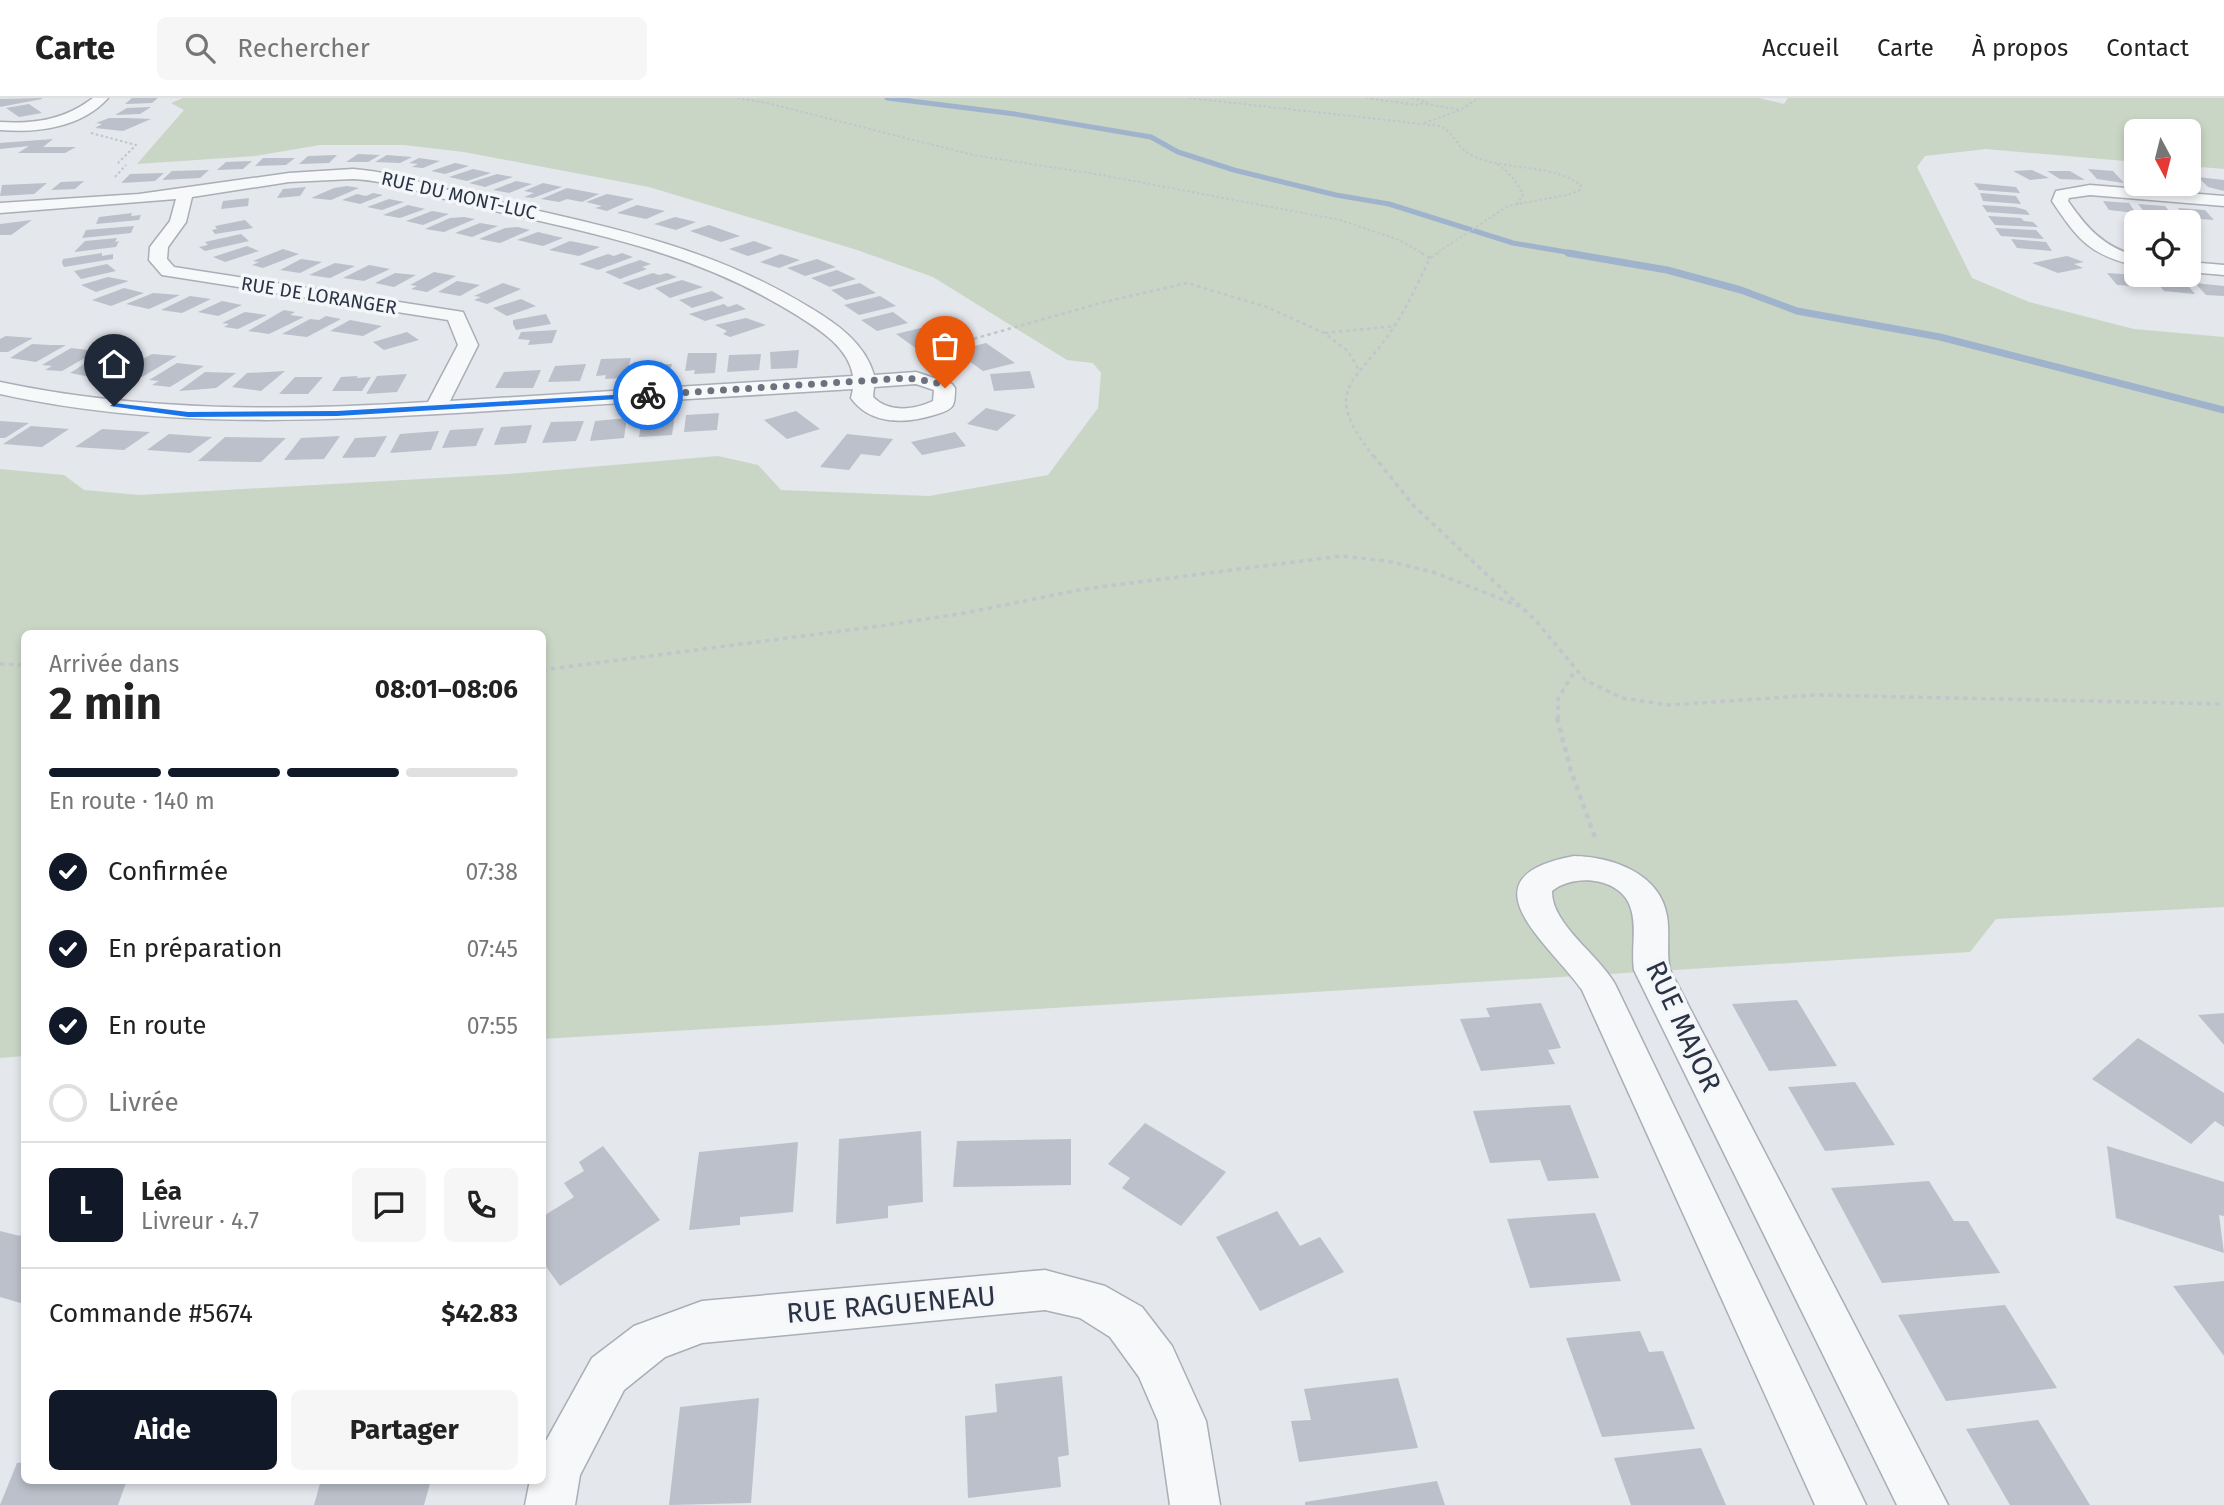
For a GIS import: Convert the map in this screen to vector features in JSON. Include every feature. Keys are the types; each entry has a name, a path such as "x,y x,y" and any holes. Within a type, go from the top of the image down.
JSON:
{"street":[{"path":"0,126 53,123 81,115 101,98"},
{"name":"RUE DU MONT-LUC","path":"0,208 101,202 185,193 305,175 382,176 457,198 616,231 696,257 764,287 793,304 839,337 863,376"},
{"path":"2124,257 2105,252 2091,244 2060,201 2062,194 2090,190 2224,201"},
{"name":"RUE DE LORANGER","path":"185,193 178,222 159,247 158,260 168,271 456,316 468,345 435,409"},
{"path":"2201,268 2224,270"},
{"path":"0,388 41,397 188,414 337,414 863,376"},
{"name":"RUE MAJOR","path":"1841,1505 1597,984 1535,906 1535,887 1549,874 1566,869 1606,871 1632,885 1649,910 1651,937 1648,954 1652,970 1923,1505"},
{"name":"RUE RAGUENEAU","path":"550,1505 557,1471 608,1374 650,1341 702,1322 1045,1290 1089,1300 1126,1322 1156,1362 1182,1421 1195,1505"}],"path":[{"path":"737,98 767,103 973,155 1102,175 1245,205 1340,220 1399,240 1430,258"},
{"path":"1189,98 1445,128 1457,145 1472,154 1493,162 1566,176 1581,185 1580,190 1570,194 1500,210 1481,226 1430,258 1395,326 1359,370 1346,392 1349,420 1353,430 1427,520 1523,608 1585,680 1622,698 1669,705 1816,695 2224,704"},
{"path":"1366,98 1460,110"},
{"path":"1412,98 1426,104"},
{"path":"1423,124 1460,110 1479,98"},
{"path":"53,123 136,145 117,164 126,165 121,170"},
{"path":"1493,162 1510,174 1520,188 1523,195 1517,204"},
{"path":"863,376 1182,284 1210,288 1267,307 1324,333 1348,351 1359,370"},
{"path":"1324,333 1395,326"},
{"path":"546,669 880,626 965,613 1084,589 1341,556 1372,558 1418,568 1463,582 1523,608"},
{"path":"0,664 21,666"},
{"path":"1575,670 1564,686 1557,704 1559,727 1606,871"}],"green space":[{"path":"183,98 1759,98 1784,104 1788,98 2224,98 2224,169 2202,167 2202,119 2124,119 2124,161 1986,149 1925,156 1917,167 1972,278 2029,302 2134,329 2224,337 2224,907 1996,919 1970,952 546,1039 546,630 21,630 21,1056 0,1058 0,469 64,475 84,490 139,495 509,474 718,456 758,465 781,490 929,496 1048,475 1098,408 1101,373 1093,363 1067,360 933,277 857,250 649,187 464,152 404,145 320,145 255,156 137,164 184,110 171,103"}],"building":[{"path":"132,98 158,98 152,103 125,104"},
{"path":"0,99 42,99 0,107"},
{"path":"29,104 42,113 19,117 6,108"},
{"path":"151,107 140,114 115,115 127,108"},
{"path":"109,118 151,119 123,131 95,128 102,124 96,123"},
{"path":"53,139 43,147 76,147 65,153 18,153 29,146 0,149 0,143"},
{"path":"358,154 380,155 368,162 346,162"},
{"path":"337,155 329,163 299,164 308,156"},
{"path":"387,155 412,157 400,163 375,162"},
{"path":"263,158 295,158 286,165 255,166"},
{"path":"419,158 440,161 423,168 412,167 418,164 409,163"},
{"path":"252,161 243,169 217,170 226,162"},
{"path":"455,163 469,166 445,174 431,171"},
{"path":"473,169 491,173 467,181 449,177"},
{"path":"2088,169 2113,171 2124,183 2097,179"},
{"path":"209,170 200,178 162,180 172,171"},
{"path":"2032,170 2049,178 2030,180 2013,171"},
{"path":"2047,171 2070,171 2085,180 2060,179"},
{"path":"164,173 155,181 121,183 130,174"},
{"path":"497,174 513,177 485,187 469,183"},
{"path":"2202,177 2224,180 2224,191 2208,187"},
{"path":"84,181 75,189 51,190 61,182"},
{"path":"516,181 532,184 509,193 493,190"},
{"path":"47,183 34,194 0,196 2,185"},
{"path":"543,183 562,187 533,198 524,197 534,193 524,191"},
{"path":"1974,183 2016,187 2020,193 1979,190"},
{"path":"306,187 300,196 277,198 283,189"},
{"path":"334,188 359,188 331,200 311,198"},
{"path":"567,188 599,194 582,202 541,199"},
{"path":"373,193 383,195 360,204 342,200 357,194 366,196"},
{"path":"1980,193 2016,196 2021,204 1983,201"},
{"path":"607,194 634,199 607,211 595,208 602,206 586,202"},
{"path":"249,198 248,206 221,209 223,201"},
{"path":"389,199 404,202 382,210 367,207"},
{"path":"2103,201 2129,203 2134,210 2124,212 2109,210"},
{"path":"2138,204 2165,206 2168,210 2143,210"},
{"path":"408,205 425,209 400,218 383,215"},
{"path":"637,205 665,211 646,219 617,213"},
{"path":"1982,205 2015,207 2026,210 2030,215 1987,212"},
{"path":"2178,208 2205,210 2214,220 2201,219 2201,210"},
{"path":"432,211 449,214 423,225 406,221"},
{"path":"132,213 131,216 141,215 139,220 96,224 99,217"},
{"path":"1988,216 2021,218 2038,227 1995,225"},
{"path":"675,217 696,222 676,230 654,224"},
{"path":"450,218 475,219 444,232 425,229"},
{"path":"32,220 11,235 0,235 0,224"},
{"path":"245,220 253,228 215,234 212,230 217,229 215,226"},
{"path":"480,223 498,226 472,237 455,233"},
{"path":"709,225 740,236 721,242 690,231"},
{"path":"134,226 131,233 82,238 86,230"},
{"path":"505,228 530,230 500,243 479,239"},
{"path":"1995,228 2036,230 2044,239 2001,236"},
{"path":"538,232 563,238 543,246 517,240"},
{"path":"241,234 249,241 205,251 199,247 208,245 205,242"},
{"path":"117,238 115,242 119,241 116,247 74,252 85,241"},
{"path":"2011,239 2046,242 2052,251 2017,248"},
{"path":"570,241 600,247 579,256 549,250"},
{"path":"754,241 773,248 748,256 729,249"},
{"path":"247,246 259,251 225,262 213,257"},
{"path":"283,249 299,254 263,268 252,265 259,262 253,261"},
{"path":"102,253 102,256 113,254 113,259 64,267 62,263 63,259"},
{"path":"622,253 633,257 598,270 579,264 608,254 614,256"},
{"path":"781,254 800,260 779,268 760,262"},
{"path":"2067,256 2084,262 2074,264 2083,268 2058,273 2032,263"},
{"path":"301,259 322,262 300,273 280,270"},
{"path":"817,259 836,267 805,276 787,268"},
{"path":"640,260 651,264 642,267 647,269 620,279 605,272"},
{"path":"335,263 355,266 330,278 309,275"},
{"path":"107,264 116,271 81,279 74,271"},
{"path":"369,265 390,269 364,281 343,278"},
{"path":"837,270 856,279 830,287 811,278"},
{"path":"434,272 456,276 427,292 411,289 417,286 410,285"},
{"path":"395,273 416,275 394,287 375,283"},
{"path":"653,273 667,273 677,277 639,290 622,283"},
{"path":"2107,273 2124,274 2124,285 2117,285"},
{"path":"108,277 129,281 96,292 81,285"},
{"path":"682,280 703,287 670,298 655,288"},
{"path":"457,281 480,285 460,296 438,292"},
{"path":"503,283 521,289 487,304 474,300 481,297 474,296"},
{"path":"860,283 876,293 846,300 831,290"},
{"path":"2201,284 2224,286 2224,296 2206,295 2199,287"},
{"path":"2161,287 2189,287 2195,294 2164,291"},
{"path":"124,288 144,293 111,306 92,300"},
{"path":"712,291 724,298 692,308 679,300"},
{"path":"153,293 180,295 149,309 126,304"},
{"path":"190,296 211,299 182,313 161,310"},
{"path":"880,296 896,306 859,315 844,305"},
{"path":"521,299 536,306 507,316 493,308"},
{"path":"222,301 242,305 218,316 198,312"},
{"path":"724,304 728,307 737,304 746,309 705,321 689,314"},
{"path":"284,310 295,312 290,315 304,317 269,334 248,331"},
{"path":"245,312 267,315 238,329 224,327 229,324 222,323"},
{"path":"893,312 908,323 877,331 861,320"},
{"path":"546,314 551,324 516,330 513,324 513,320"},
{"path":"326,316 341,319 307,337 282,334 310,319 319,320"},
{"path":"746,318 766,325 730,337 723,334 727,331 715,325"},
{"path":"350,320 382,326 363,336 330,331"},
{"path":"921,328 942,342 917,349 896,334"},
{"path":"557,330 552,343 528,345 530,340 518,339 521,332"},
{"path":"407,332 419,340 384,350 373,342"},
{"path":"6,336 33,338 8,352 0,352 0,339"},
{"path":"986,343 1015,363 983,371 955,351"},
{"path":"32,344 66,345 36,362 10,358"},
{"path":"71,348 97,351 62,371 45,370 52,366 42,365"},
{"path":"799,350 797,368 771,369 770,352"},
{"path":"688,353 717,353 715,373 694,374 695,370 685,371"},
{"path":"152,354 177,356 142,377 132,376 123,382 104,381"},
{"path":"761,354 759,370 727,372 729,355"},
{"path":"118,358 127,359 96,378 70,373 92,359 114,361"},
{"path":"631,358 625,378 605,379 606,375 596,376 601,359"},
{"path":"177,363 204,366 170,387 152,385 159,381 149,380"},
{"path":"586,364 580,381 548,382 555,366"},
{"path":"672,364 667,380 637,382 642,365"},
{"path":"541,370 533,388 495,388 504,372"},
{"path":"285,371 261,391 232,387 247,373"},
{"path":"1030,371 1035,388 994,391 990,374"},
{"path":"205,372 236,373 216,388 179,391"},
{"path":"407,374 397,392 366,394 377,376"},
{"path":"295,377 323,377 308,394 279,394"},
{"path":"341,377 371,377 362,391 332,391"},
{"path":"986,408 1016,415 997,431 967,424"},
{"path":"796,411 820,429 787,439 764,420"},
{"path":"719,413 717,430 684,432 686,415"},
{"path":"675,414 672,435 639,437 642,417"},
{"path":"627,418 624,438 590,441 595,421"},
{"path":"0,421 29,423 5,438 0,438"},
{"path":"584,421 576,441 542,443 551,422"},
{"path":"532,425 526,443 494,445 501,427"},
{"path":"31,426 69,429 42,447 3,444"},
{"path":"484,428 476,446 442,448 450,430"},
{"path":"102,429 150,432 124,450 75,447"},
{"path":"439,431 431,450 390,453 400,434"},
{"path":"955,432 966,446 922,455 911,442"},
{"path":"169,434 212,437 190,453 147,450"},
{"path":"847,434 893,439 880,456 861,454 849,470 820,467"},
{"path":"340,436 324,459 284,460 301,438"},
{"path":"387,436 375,457 342,458 355,438"},
{"path":"225,437 286,438 261,462 198,461"},
{"path":"1797,1000 1837,1066 1769,1071 1732,1004"},
{"path":"1541,1003 1561,1048 1548,1050 1555,1064 1481,1071 1460,1019 1490,1017 1486,1008"},
{"path":"2224,1013 2224,1045 2198,1015"},
{"path":"2138,1038 2224,1093 2224,1127 2215,1121 2191,1144 2092,1079"},
{"path":"1855,1082 1895,1145 1825,1151 1788,1087"},
{"path":"1570,1105 1599,1178 1548,1181 1540,1160 1490,1163 1473,1111"},
{"path":"1145,1123 1226,1172 1181,1226 1122,1188 1130,1178 1108,1164"},
{"path":"921,1131 923,1202 888,1206 888,1218 836,1224 839,1139"},
{"path":"1071,1139 1071,1185 953,1187 957,1141"},
{"path":"798,1142 793,1212 740,1217 740,1225 689,1230 699,1152"},
{"path":"603,1146 660,1220 560,1286 546,1267 546,1214 574,1197 564,1183 584,1171 579,1162"},
{"path":"2107,1146 2224,1182 2224,1216 2219,1215 2224,1253 2116,1218"},
{"path":"1929,1181 1954,1221 1968,1221 2000,1273 1882,1283 1831,1188"},
{"path":"1277,1211 1300,1246 1320,1237 1344,1272 1260,1311 1216,1237"},
{"path":"1595,1213 1621,1281 1530,1288 1507,1219"},
{"path":"0,1231 21,1235 21,1303 0,1297"},
{"path":"2224,1281 2224,1356 2173,1286"},
{"path":"2005,1305 2057,1388 1946,1401 1898,1315"},
{"path":"1640,1331 1649,1352 1663,1351 1695,1429 1602,1437 1566,1338"},
{"path":"1062,1376 1069,1455 1058,1457 1061,1487 968,1498 965,1416 997,1412 995,1384"},
{"path":"1398,1378 1418,1448 1299,1462 1291,1421 1311,1420 1304,1389"},
{"path":"759,1398 751,1503 669,1505 680,1407"},
{"path":"2038,1420 2090,1505 2010,1505 1966,1429"},
{"path":"1701,1448 1726,1505 1631,1505 1614,1458"},
{"path":"21,1462 21,1484 126,1484 118,1505 0,1505 17,1463"},
{"path":"1437,1481 1445,1505 1305,1505 1305,1502"},
{"path":"320,1484 430,1484 424,1505 314,1505"}],"waterway":[{"path":"887,98 1015,114 1151,137 1178,152 1234,170 1336,195 1389,204 1513,243 1578,254"},
{"path":"1568,253 1667,270 1741,290 1797,311 1940,337 2224,410"}],"way so far":[{"path":"648,395 907,378 935,382 945,388"}],"route":[{"path":"114,406 188,414 337,414 648,395"}]}
